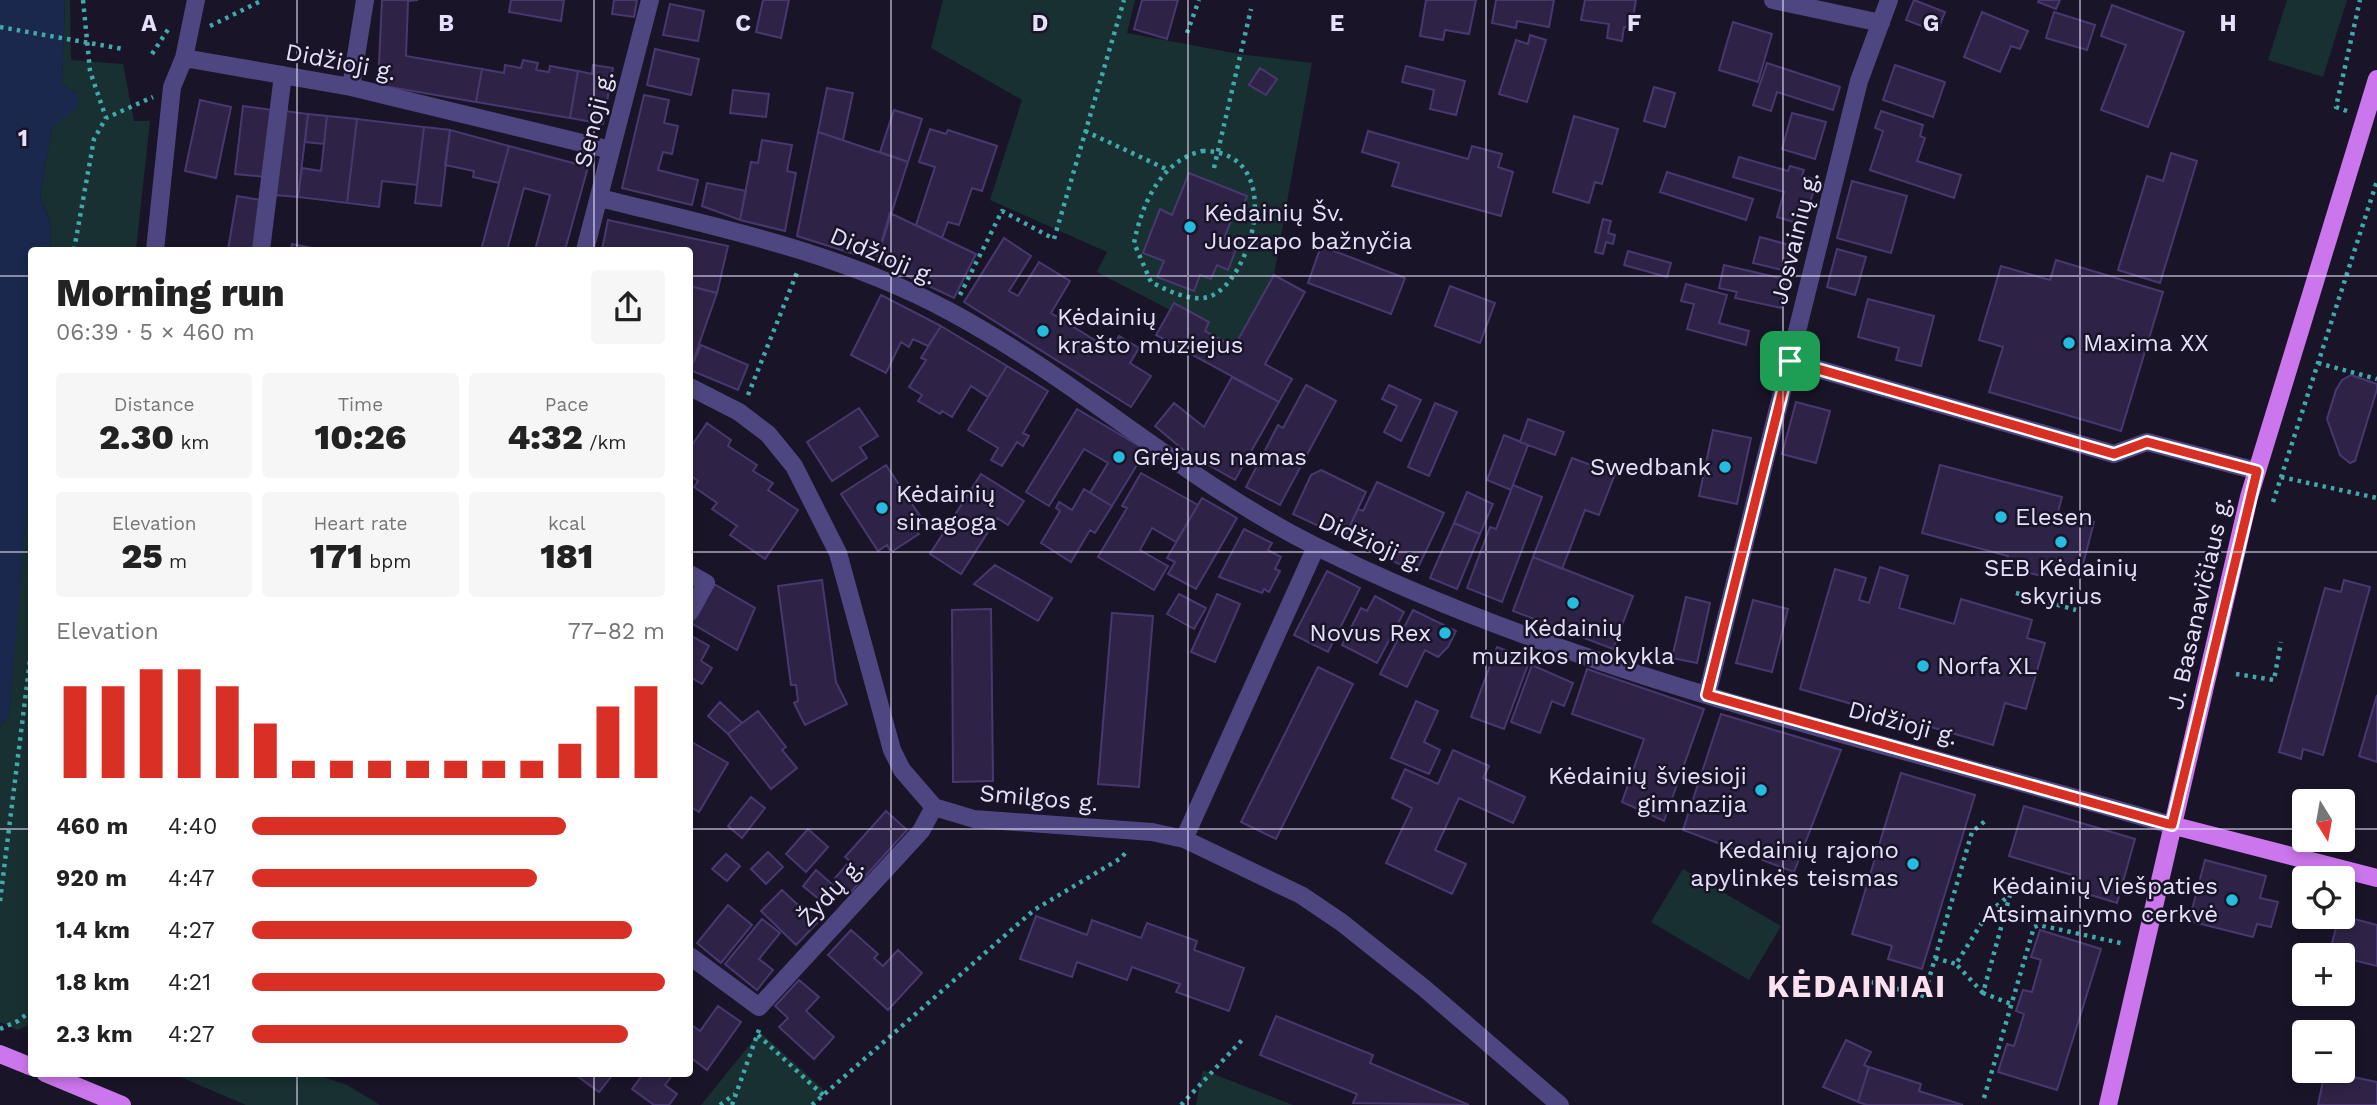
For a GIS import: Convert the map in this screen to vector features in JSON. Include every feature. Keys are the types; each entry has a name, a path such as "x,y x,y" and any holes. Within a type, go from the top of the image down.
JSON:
{"main road":[{"name":"J. Basanavičiaus g.","path":"2108,1105 2257,471 2377,79"},
{"path":"2172,825 2377,878"},
{"path":"0,1054 28,1065"},
{"path":"56,1077 122,1105"}],"street":[{"path":"155,247 172,87 184,58 196,0"},
{"path":"351,88 365,0"},
{"name":"Senoji g.","path":"586,247 650,0"},
{"path":"1773,0 1881,23"},
{"name":"Josvainių g.","path":"1707,695 1859,81 1889,0"},
{"name":"Didžioji g.","path":"184,58 351,88 611,150"},
{"path":"261,247 283,75"},
{"name":"Didžioji g.","path":"600,198 806,250 863,270 952,312 1012,348 1237,500 1316,547 1507,630 1707,695 2172,825"},
{"path":"1790,361 2114,454 2147,442 2257,471"},
{"path":"693,389 739,412 768,434 794,466 838,553 892,750 902,770 934,807"},
{"path":"1184,839 1316,547"},
{"path":"693,576 706,583 693,607"},
{"name":"Smilgos g.","path":"934,807 974,819 1146,831 1184,839 1301,895 1341,922 1424,988 1560,1105"},
{"name":"Žydų g.","path":"759,1007 921,831 934,807"},
{"path":"693,958 759,1007"}],"path":[{"path":"83,0 90,71 106,118"},
{"path":"206,27 262,0"},
{"path":"952,312 1002,211 1054,239 1124,0"},
{"path":"1187,33 1199,0"},
{"path":"2360,0 2336,107 2367,117"},
{"path":"1214,167 1251,9"},
{"path":"152,54 173,23"},
{"path":"0,27 123,49"},
{"path":"75,247 94,139 106,118 172,87"},
{"path":"1085,131 1166,169"},
{"path":"1218,151 1234,158 1244,167 1257,199 1244,254 1233,279 1208,297 1192,297 1151,282 1134,243 1166,169 1189,154 1218,151"},
{"path":"2273,502 2377,181"},
{"path":"739,412 806,250"},
{"path":"2318,363 2377,379"},
{"path":"2257,471 2377,498"},
{"path":"2016,593 2076,610"},
{"path":"2236,674 2274,680 2281,642"},
{"path":"0,901 28,676"},
{"path":"1863,980 1924,996 1972,832 1985,821"},
{"path":"812,1105 1034,910 1121,858 1146,831"},
{"path":"1956,964 1988,913 2010,895 1983,993"},
{"path":"1984,1098 2034,927 2039,925 2143,948"},
{"path":"1935,958 1956,964 1983,993 2011,1004"},
{"path":"732,1105 758,1035 759,1007"},
{"path":"0,1029 28,1013"},
{"path":"758,1035 822,1095"},
{"path":"1181,1105 1243,1039"},
{"path":"720,1105 736,1094"}],"green space":[{"path":"65,0 70,0 71,60 123,64 134,121 150,121 136,247 50,247 51,225 40,195 52,128 78,94 62,84"},
{"path":"943,0 1135,0 1127,33 1239,54 1312,63 1274,275 1234,347 1205,331 1209,322 1174,303 1170,310 1097,272 1107,252 990,200 1022,100 931,48"},
{"path":"2287,0 2347,0 2323,77 2268,60"},
{"path":"28,489 28,1025 18,1030 0,1022 0,726 9,716"},
{"path":"1683,869 1781,926 1749,980 1651,922"},
{"path":"760,1032 826,1092 812,1105 701,1105"},
{"path":"1203,1070 1293,1105 1196,1105"},
{"path":"180,1077 324,1077 347,1085 380,1105 246,1105"}],"water":[{"path":"0,0 65,0 62,84 78,94 78,106 52,128 40,195 51,226 50,247 28,247 28,499 9,716 0,726"}],"building":[{"path":"382,0 418,0 408,1 406,56 482,69 476,102 378,85"},
{"path":"511,0 564,0 561,21 509,12"},
{"path":"614,0 637,0 634,17 612,14"},
{"path":"763,0 789,0 781,38 756,32"},
{"path":"1142,0 1178,0 1167,39 1134,29"},
{"path":"1426,0 1476,0 1469,34 1445,30 1443,40 1420,36"},
{"path":"1496,0 1554,0 1549,27 1517,21 1516,28 1492,23"},
{"path":"1585,0 1636,0 1631,28 1624,27 1622,41 1607,38 1609,24 1581,20"},
{"path":"1914,0 1945,12 1937,32 1906,20"},
{"path":"2060,0 2056,9 2038,2"},
{"path":"670,4 704,11 698,41 663,35"},
{"path":"2112,5 2184,32 2148,127 2101,110 2126,45 2101,36"},
{"path":"1982,12 2028,31 2020,49 2011,46 2000,72 1964,57"},
{"path":"2054,12 2095,25 2087,50 2046,38"},
{"path":"1733,22 1772,34 1758,82 1719,70"},
{"path":"1530,35 1546,40 1527,102 1499,94 1516,40 1528,44"},
{"path":"655,49 699,59 691,95 647,85"},
{"path":"523,60 538,63 536,70 549,72 550,66 578,71 570,118 476,102 482,69 504,73 505,65 521,68"},
{"path":"1767,63 1840,87 1833,110 1777,92 1771,111 1753,105"},
{"path":"593,65 613,68 603,124 570,118 578,71 592,74"},
{"path":"1895,65 1945,82 1933,117 1883,100"},
{"path":"1406,66 1465,81 1456,115 1430,109 1434,90 1402,82"},
{"path":"1260,68 1277,79 1266,95 1249,85"},
{"path":"1654,87 1675,93 1665,127 1644,121"},
{"path":"827,88 853,93 843,140 818,132"},
{"path":"733,90 769,94 766,117 730,113"},
{"path":"644,95 669,100 664,123 678,126 672,154 663,152 658,170 698,180 692,205 622,188"},
{"path":"200,100 231,107 216,178 185,171"},
{"path":"243,106 273,110 266,177 235,174"},
{"path":"894,110 922,119 908,162 880,152"},
{"path":"285,111 308,114 298,197 275,195"},
{"path":"1881,111 1923,125 1920,136 1925,138 1917,161 1961,175 1954,198 1870,170 1883,131 1875,128"},
{"path":"1792,113 1826,122 1815,159 1782,149"},
{"path":"308,114 327,116 324,144 305,142"},
{"path":"327,116 357,119 347,203 298,197 302,168 321,171"},
{"path":"1574,116 1618,129 1602,184 1595,182 1589,203 1553,192"},
{"path":"357,119 424,127 417,185 382,181 379,207 347,203"},
{"path":"424,127 450,130 441,206 415,203"},
{"path":"930,129 946,134 948,130 997,146 982,191 972,188 959,225 948,222 942,238 916,225 935,167 919,162"},
{"path":"450,130 509,146 499,183 473,177 474,171 445,165"},
{"path":"1368,131 1468,159 1472,146 1502,154 1498,167 1513,172 1501,216 1392,186 1399,163 1362,152"},
{"path":"818,132 908,162 876,261 797,236"},
{"path":"762,140 792,145 787,171 796,173 785,231 740,220 751,162 758,163"},
{"path":"509,146 588,167 566,247 536,247 550,195 524,188 508,247 482,247"},
{"path":"2171,153 2197,161 2160,283 2118,270 2147,176 2163,181"},
{"path":"1739,157 1788,171 1790,166 1804,170 1802,176 1817,180 1803,225 1777,217 1784,192 1733,177"},
{"path":"1667,172 1753,199 1746,220 1660,192"},
{"name":"Kėdainių Šv. Juozapo bažnyčia","path":"1189,173 1247,196 1239,216 1234,214 1224,238 1238,244 1228,270 1217,265 1211,279 1200,275 1194,291 1157,277 1164,261 1143,253 1160,209 1172,215"},
{"path":"1852,181 1907,196 1891,253 1837,238"},
{"path":"707,183 746,191 740,220 702,206"},
{"path":"237,196 261,200 254,247 228,247"},
{"path":"890,213 976,254 954,298 876,261"},
{"path":"1603,219 1611,221 1608,233 1615,235 1613,244 1606,242 1603,254 1595,252"},
{"path":"608,220 728,246 717,293 693,287 693,247 603,247"},
{"path":"1760,237 1797,247 1790,272 1753,263"},
{"path":"1004,238 1031,256 1009,291 1018,296 1039,262 1070,281 1051,313 1111,350 1119,336 1139,348 1130,363 1151,376 1131,407 964,302"},
{"path":"1321,246 1405,278 1391,314 1308,283"},
{"path":"1837,249 1866,257 1855,295 1827,287"},
{"path":"1628,251 1671,263 1667,277 1624,265"},
{"name":"Maxima XX","path":"2056,260 2163,292 2121,431 1989,392 2003,347 1979,340 2001,266 2050,280"},
{"path":"1724,265 1788,280 1781,308 1735,298 1737,292 1719,288"},
{"path":"1274,275 1305,292 1265,364 1292,379 1279,402 1156,335 1174,303 1209,322 1205,331 1234,347"},
{"path":"1686,284 1727,295 1719,323 1749,331 1746,345 1687,329 1694,304 1681,301"},
{"path":"1450,286 1495,303 1480,343 1435,326"},
{"path":"693,287 717,293 693,361"},
{"path":"881,295 941,326 928,346 913,339 909,347 901,342 886,373 851,355"},
{"path":"1868,299 1934,316 1921,366 1896,360 1899,348 1858,337"},
{"path":"941,326 1007,366 988,397 971,386 952,417 942,411 940,414 918,401 922,395 909,387 926,360 921,358"},
{"path":"701,345 748,365 738,390 693,371 693,363"},
{"path":"1007,366 1048,391 1023,433 1029,436 1023,446 1017,442 1002,466 991,460 998,448 968,430"},
{"path":"2351,375 2377,384 2377,389 2355,461 2350,463 2340,455 2327,419 2336,390 2342,380"},
{"path":"1232,377 1279,402 1235,480 1187,453 1155,426 1174,403 1204,427"},
{"path":"1306,385 1336,401 1280,505 1246,487 1278,425 1283,428"},
{"path":"1389,385 1421,400 1401,441 1384,432 1397,406 1382,399"},
{"path":"1796,402 1830,411 1816,463 1782,454"},
{"path":"1435,403 1457,412 1429,476 1408,467"},
{"path":"859,408 878,436 860,447 867,458 832,481 807,442"},
{"name":"Grėjaus namas","path":"1077,409 1146,450 1112,506 1090,493 1108,463 1084,449 1049,506 1026,492"},
{"path":"1528,419 1564,432 1555,455 1520,442"},
{"path":"707,423 731,440 728,446 757,465 753,471 773,483 768,490 798,510 765,559 730,535 737,526 712,509 717,503 694,487 698,481 693,477 693,444"},
{"name":"Swedbank","path":"1713,430 1751,438 1737,504 1699,496"},
{"path":"1504,435 1528,445 1511,490 1487,480"},
{"path":"1572,458 1615,474 1599,515 1585,510 1562,569 1533,557"},
{"name":"Kėdainių sinagoga","path":"886,465 924,522 915,528 919,534 891,552 887,545 878,551 841,494"},
{"name":"Elesen","path":"1940,465 2062,497 2058,512 2094,522 2081,572 2048,563 2044,577 2006,566 2008,556 1922,533"},
{"path":"1321,470 1366,492 1344,538 1293,514 1311,475"},
{"path":"1141,473 1198,505 1176,542 1152,528 1140,550 1168,566 1154,590 1098,557 1127,508 1122,506"},
{"path":"981,474 1024,501 1008,525 997,518 961,574 930,554"},
{"path":"1377,482 1444,513 1416,572 1344,538 1358,509 1363,511"},
{"path":"1513,485 1542,497 1502,602 1467,588 1490,527 1496,529"},
{"path":"1084,489 1112,506 1095,533 1090,530 1071,562 1041,543 1060,511 1056,508 1059,502 1072,510"},
{"path":"1467,492 1493,504 1480,534 1454,523"},
{"path":"1202,498 1237,518 1196,589 1168,574 1175,562 1167,558"},
{"path":"1454,523 1480,534 1457,589 1430,578"},
{"path":"1244,529 1272,543 1268,550 1281,557 1275,569 1280,571 1269,592 1264,589 1262,593 1219,577"},
{"name":"Kėdainių muzikos mokykla","path":"1533,557 1633,596 1613,649 1513,611"},
{"path":"995,565 1052,598 1038,621 974,584"},
{"name":"Norfa XL","path":"1880,567 1908,576 1899,608 1954,624 1961,599 2032,620 2027,638 2045,643 2026,709 2005,703 1993,745 1800,689 1835,569 1866,578 1859,600 1869,603"},
{"path":"1327,571 1360,588 1328,652 1294,635"},
{"path":"822,580 836,682 847,704 805,725 794,703 798,701 796,685 791,685 778,586"},
{"path":"2344,580 2370,587 2323,755 2303,749 2301,759 2279,752 2325,588 2341,592"},
{"path":"714,584 755,608 737,650 693,624 693,620"},
{"path":"1179,594 1206,608 1194,629 1167,614"},
{"path":"1217,594 1240,604 1215,662 1191,652"},
{"path":"1375,596 1404,612 1377,663 1342,645 1361,608 1367,611"},
{"path":"1686,597 1710,603 1697,663 1672,658"},
{"path":"1753,600 1788,609 1772,672 1736,663"},
{"path":"991,609 993,781 953,782 952,610"},
{"path":"1413,610 1456,631 1448,647 1438,657 1425,650 1407,687 1380,674"},
{"path":"1112,613 1153,616 1139,787 1098,784"},
{"path":"693,637 709,646 701,661 712,668 702,684 693,679"},
{"path":"1497,647 1530,659 1504,729 1471,717"},
{"path":"1532,665 1573,683 1564,706 1552,701 1540,733 1511,722"},
{"path":"1318,667 1353,684 1276,839 1241,822"},
{"path":"1587,669 1704,709 1664,821 1622,802 1644,739 1572,714"},
{"path":"2377,695 2377,762 2359,756"},
{"path":"1416,701 1438,711 1424,742 1440,750 1429,774 1391,758"},
{"path":"720,702 742,723 728,734 708,716"},
{"path":"758,711 786,747 782,750 797,768 771,789 728,734"},
{"name":"Kėdainių šviesioji gimnazija","path":"1721,714 1841,750 1794,872 1683,830"},
{"path":"693,743 728,763 699,812 693,808"},
{"path":"1453,750 1489,766 1483,778 1525,797 1513,823 1459,798 1435,850 1466,864 1452,894 1386,863 1412,808 1392,798 1405,769 1438,784"},
{"name":"Kedainių rajono apylinkės teismas","path":"1901,773 1975,795 1922,969 1888,959 1892,946 1852,934"},
{"path":"751,797 765,808 742,838 728,826"},
{"path":"2024,806 2135,839 2117,903 2068,888 2072,875 2009,856"},
{"path":"886,811 907,830 850,893 835,878 850,861 845,857"},
{"path":"808,829 828,847 806,872 786,854"},
{"path":"768,852 783,867 766,884 751,869"},
{"path":"726,854 740,866 727,881 712,869"},
{"name":"Kėdainių Viešpaties Atsimainymo cerkvė","path":"2205,860 2266,876 2260,898 2278,902 2271,927 2257,924 2253,937 2189,921"},
{"path":"816,870 833,885 820,900 803,886"},
{"path":"782,890 817,923 796,945 761,911"},
{"path":"728,905 752,925 721,963 697,943"},
{"path":"1036,916 1087,935 1092,920 1141,938 1147,923 1197,941 1194,950 1244,968 1229,1011 1176,992 1180,984 1132,967 1127,980 1077,962 1072,977 1020,959"},
{"path":"762,919 780,933 759,959 773,970 757,990 725,964"},
{"path":"2355,919 2377,925 2377,966 2355,960 2355,943 2332,943 2336,929 2355,929"},
{"path":"851,930 878,954 874,958 883,966 898,950 922,973 888,1010 828,955"},
{"path":"2040,930 2101,949 2057,1090 1998,1072 2007,1044 2014,1046 2024,1014 2016,1011 2023,990 2032,992 2041,960 2031,957"},
{"path":"799,980 819,997 806,1011 834,1037 814,1059 779,1027 788,1018 775,1006"},
{"path":"718,1006 741,1022 707,1070 693,1059 693,1026 700,1031"},
{"path":"1276,1016 1373,1055 1370,1063 1469,1105 1353,1103 1357,1094 1260,1055"},
{"path":"1846,1040 1871,1052 1864,1065 1869,1067 1858,1102 1823,1087"},
{"path":"1869,1067 1921,1084 1919,1091 1963,1105 1867,1105 1858,1102"},
{"path":"578,1077 611,1077 599,1092"},
{"path":"641,1077 671,1077 665,1085 677,1094 669,1105 654,1105 632,1089"},
{"path":"2355,1077 2377,1082 2377,1105 2318,1105 2323,1083 2355,1083"}],"place":[{"name":"Kėdainių Šv. Juozapo bažnyčia","path":"1190,227"},
{"name":"Kėdainių krašto muziejus","path":"1043,331"},
{"name":"Maxima XX","path":"2069,343"},
{"name":"Grėjaus namas","path":"1119,457"},
{"name":"Swedbank","path":"1725,467"},
{"name":"Kėdainių sinagoga","path":"882,508"},
{"name":"Elesen","path":"2001,517"},
{"name":"SEB Kėdainių skyrius","path":"2061,542"},
{"name":"Kėdainių muzikos mokykla","path":"1573,603"},
{"name":"Novus Rex","path":"1445,633"},
{"name":"Norfa XL","path":"1923,666"},
{"name":"Kėdainių šviesioji gimnazija","path":"1761,790"},
{"name":"Kedainių rajono apylinkės teismas","path":"1913,864"},
{"name":"Kėdainių Viešpaties Atsimainymo cerkvė","path":"2232,900"}],"district":[{"name":"KĖDAINIAI","path":"1857,986"}],"route":[{"path":"1790,361 2114,454 2147,442 2257,471 2172,825 1998,774 1707,695 1790,361"}]}
